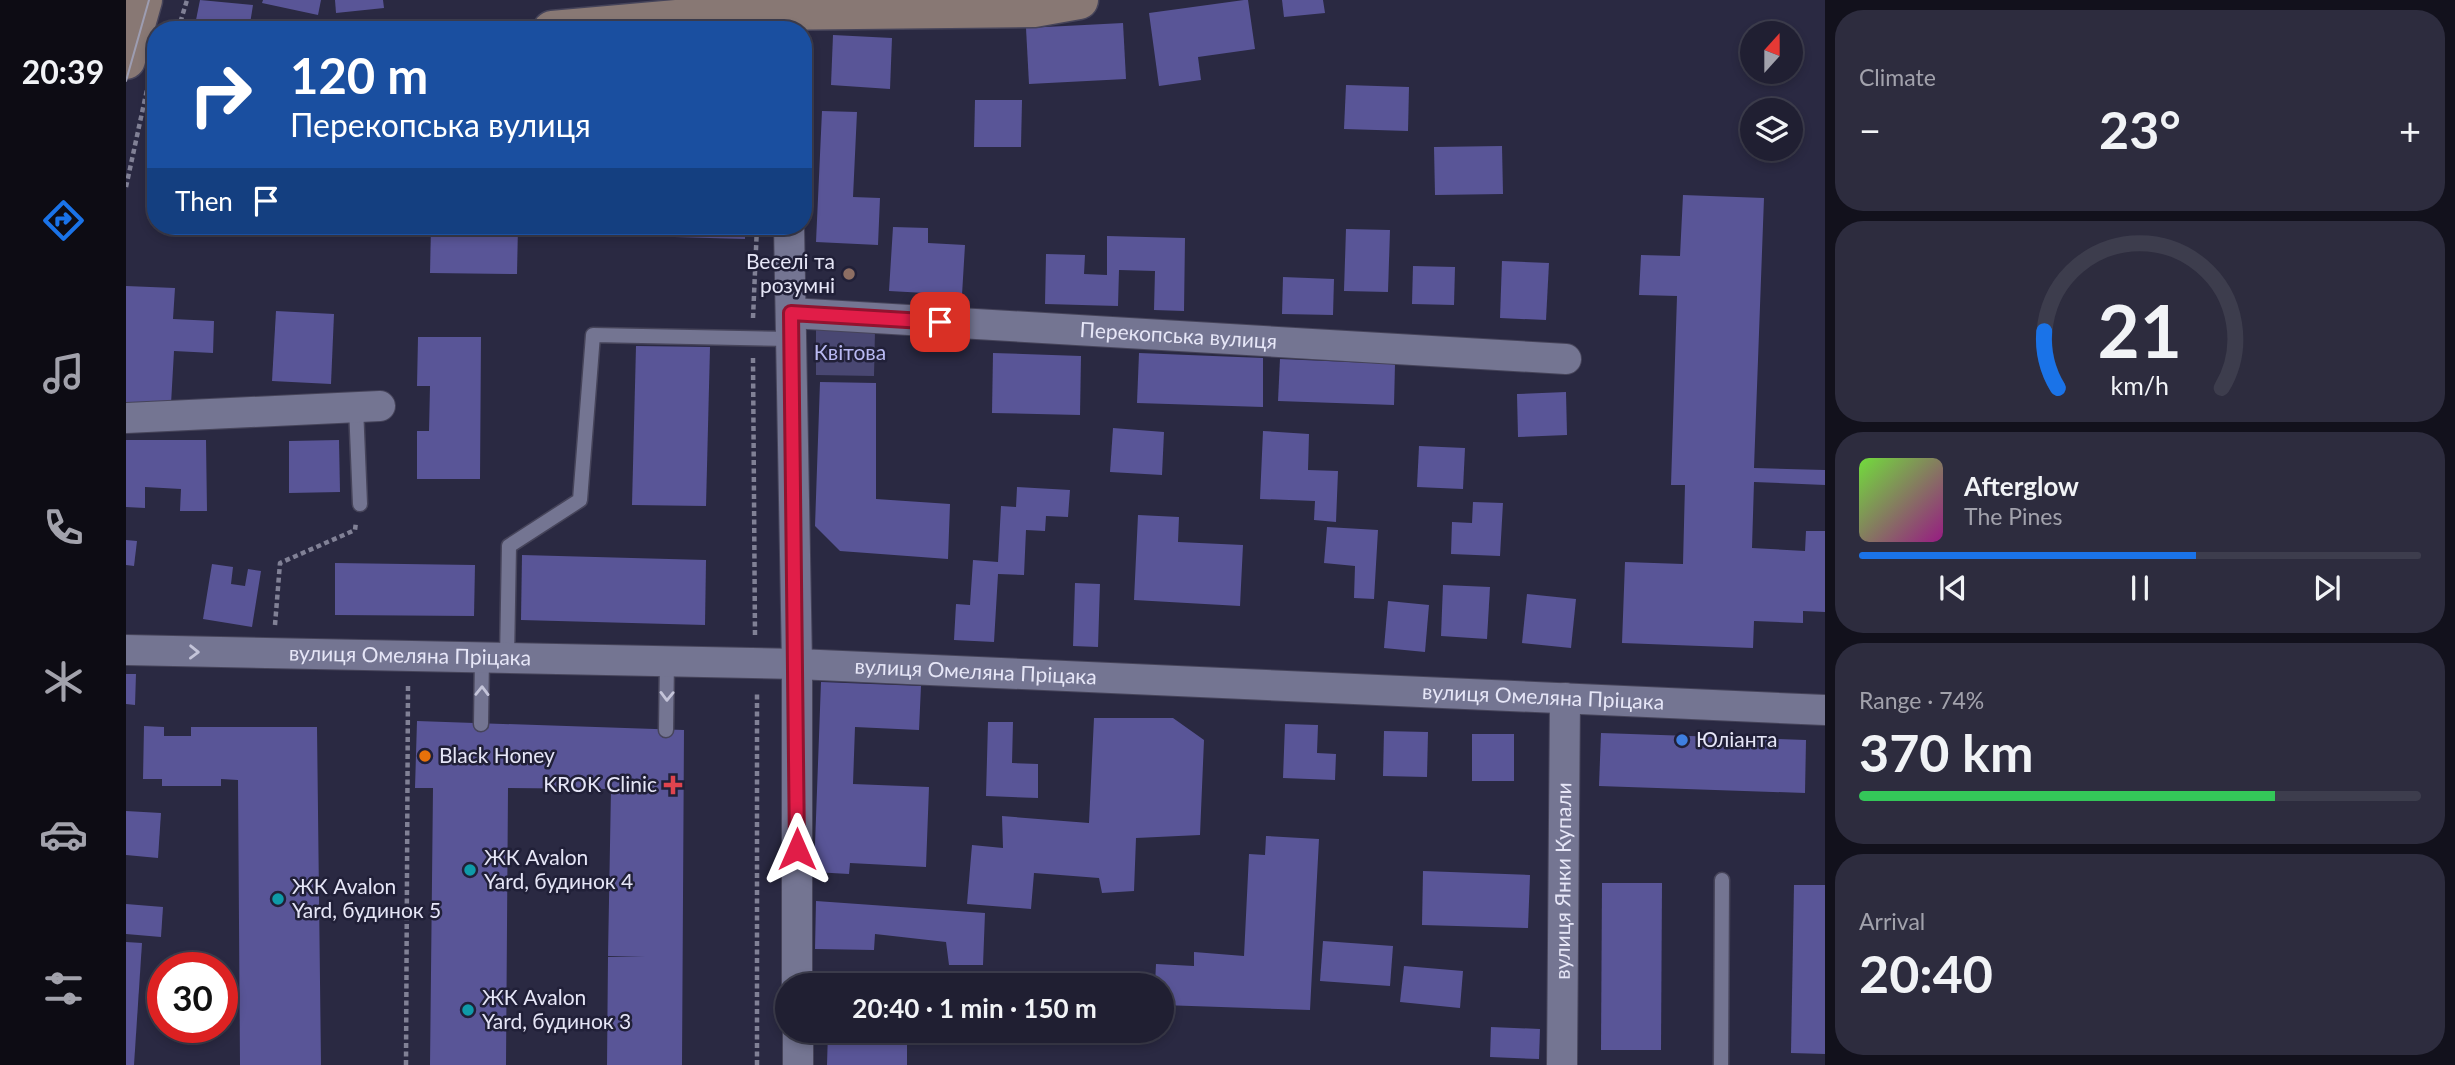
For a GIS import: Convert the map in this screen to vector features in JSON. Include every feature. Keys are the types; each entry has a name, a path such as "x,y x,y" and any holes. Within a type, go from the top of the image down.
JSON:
{"street":[{"path":"140,65 144,0"},
{"path":"762,21 785,20 861,5 1034,8 1079,0"},
{"path":"789,235 797,664 797,973"},
{"name":"Перекопська вулиця","path":"791,326 1566,359"},
{"path":"126,418 368,407"},
{"name":"вулиця Омеляна Пріцака","path":"126,650 797,664 1825,710"},
{"name":"вулиця Янки Купали","path":"1562,1065 1565,698"},
{"path":"797,1043 798,1065"}],"lane":[{"path":"481,724 489,658 509,546 580,500 593,335 752,338 791,326"},
{"path":"360,503 368,407"},
{"path":"666,730 667,662"},
{"path":"1721,1065 1722,880"}],"path":[{"path":"181,21 187,0"},
{"path":"126,187 140,65"},
{"path":"755,639 752,338 757,235"},
{"path":"274,653 280,563 355,530 360,503"},
{"path":"406,1065 408,681"},
{"path":"757,689 757,1065"}],"green space":[{"name":"Квітова","path":"816,328 875,331 874,376 816,375"}],"building":[{"path":"200,0 253,5 250,21 196,21"},
{"path":"263,0 321,0 318,15 262,3"},
{"path":"335,0 383,0 384,8 336,13"},
{"path":"1248,0 1255,49 1198,57 1201,80 1159,86 1149,13"},
{"path":"1282,0 1323,0 1325,13 1284,17"},
{"path":"1123,23 1126,79 1029,84 1026,28"},
{"path":"833,35 892,38 890,89 831,85"},
{"path":"1346,85 1409,87 1408,131 1344,129"},
{"path":"975,100 1022,100 1021,147 974,147"},
{"path":"822,111 857,112 853,197 880,198 878,245 816,242"},
{"path":"1502,146 1503,194 1435,195 1434,147"},
{"path":"1683,195 1764,198 1754,468 1825,470 1825,485 1754,482 1752,548 1805,551 1806,531 1825,531 1825,612 1803,611 1803,623 1754,621 1753,648 1622,643 1625,562 1683,564 1685,485 1671,485 1677,296 1639,295 1641,255 1680,256"},
{"path":"893,227 928,228 928,243 965,245 962,295 889,291"},
{"path":"1346,229 1390,230 1388,292 1344,291"},
{"path":"431,235 518,235 517,274 430,273"},
{"path":"745,235 745,239 674,237"},
{"path":"1107,236 1185,238 1184,311 1154,310 1155,271 1119,270 1118,306 1045,304 1046,254 1085,255 1084,274 1107,275"},
{"path":"1502,261 1549,263 1546,320 1500,318"},
{"path":"1413,266 1455,267 1454,305 1412,304"},
{"path":"1283,277 1334,279 1333,315 1282,314"},
{"path":"126,286 175,288 173,319 214,321 213,353 174,351 171,404 126,402"},
{"path":"276,311 334,314 331,384 272,381"},
{"path":"418,337 481,337 480,479 417,479 417,431 429,431 430,386 417,386"},
{"path":"636,346 710,347 706,506 632,505"},
{"path":"993,353 1081,356 1080,415 992,413"},
{"path":"1139,353 1263,358 1263,407 1137,403"},
{"path":"1280,359 1395,364 1394,405 1278,401"},
{"path":"820,382 876,383 876,499 950,504 948,559 840,551 815,526"},
{"path":"1566,392 1567,435 1518,437 1517,394"},
{"path":"1113,428 1164,432 1162,475 1110,472"},
{"path":"1263,431 1309,434 1308,470 1338,471 1336,522 1314,520 1315,501 1260,499"},
{"path":"126,440 206,440 207,511 180,511 181,489 145,487 145,508 126,507"},
{"path":"339,440 340,492 289,493 289,441"},
{"path":"1419,446 1465,448 1463,489 1417,487"},
{"path":"1017,487 1070,490 1068,517 1046,516 1045,531 1026,530 1024,575 998,574 994,642 954,640 956,604 970,605 973,560 998,562 1001,506 1016,507"},
{"path":"1473,502 1503,503 1500,556 1451,554 1452,522 1472,523"},
{"path":"1138,515 1179,517 1178,542 1243,545 1240,606 1134,600"},
{"path":"1327,527 1378,530 1374,599 1354,598 1355,566 1324,563"},
{"path":"126,540 137,541 134,566 126,565"},
{"path":"522,555 706,560 705,625 521,620"},
{"path":"335,563 475,565 474,616 335,615"},
{"path":"212,564 233,567 231,584 245,586 248,569 261,571 252,627 203,619"},
{"path":"1075,583 1100,584 1098,647 1073,646"},
{"path":"1443,585 1490,587 1487,639 1441,636"},
{"path":"1527,594 1576,599 1571,648 1522,643"},
{"path":"1388,601 1429,605 1425,652 1384,648"},
{"path":"126,674 136,674 135,705 126,704"},
{"path":"821,682 921,686 919,730 855,727 853,784 929,787 926,867 850,863 849,874 814,872"},
{"path":"1094,718 1173,718 1204,740 1200,835 1136,838 1134,891 1102,893 1099,878 1034,873 1031,909 967,904 972,845 1003,848 1002,816 1089,823"},
{"path":"417,721 684,730 682,1065 607,1065 608,957 645,957 608,956 611,789 508,788 506,1065 430,1065 433,788 415,788"},
{"path":"988,722 1013,722 1012,763 1038,764 1038,798 986,796"},
{"path":"1285,724 1318,725 1317,753 1336,754 1335,780 1283,778"},
{"path":"144,726 164,727 164,736 191,736 191,727 317,727 321,1065 240,1065 238,780 221,779 221,786 162,786 162,779 143,779"},
{"path":"1384,731 1428,732 1427,777 1383,776"},
{"path":"1601,733 1806,740 1805,793 1599,786"},
{"path":"1472,734 1514,734 1514,781 1472,781"},
{"path":"126,811 161,813 158,858 126,855"},
{"path":"1266,836 1319,839 1310,1010 1174,1005 1174,973 1156,973 1156,964 1194,966 1194,952 1244,956 1249,854 1265,855"},
{"path":"1423,871 1530,875 1528,928 1422,925"},
{"path":"1602,883 1662,883 1661,1050 1601,1050"},
{"path":"1794,885 1825,885 1825,1054 1791,1053"},
{"path":"816,901 985,913 983,965 949,965 946,942 875,934 874,950 815,949"},
{"path":"126,904 163,907 161,937 126,934"},
{"path":"1323,941 1393,946 1390,986 1320,981"},
{"path":"126,942 142,943 134,1065 126,1065"},
{"path":"1404,966 1463,971 1460,1008 1400,1002"},
{"path":"1491,1027 1540,1029 1539,1059 1490,1057"},
{"path":"828,1043 907,1043 907,1065 827,1065"}],"tram line":[{"path":"126,81 149,0"}],"place":[{"name":"Веселі та розумні","path":"849,274"},
{"name":"Юліанта","path":"1682,740"},
{"name":"Black Honey","path":"425,756"},
{"name":"KROK Clinic","path":"673,785"},
{"name":"ЖК Avalon Yard, будинок 4","path":"470,870"},
{"name":"ЖК Avalon Yard, будинок 5","path":"278,899"},
{"name":"ЖК Avalon Yard, будинок 3","path":"468,1010"}],"route":[{"path":"797,849 791,313 940,322"}]}
